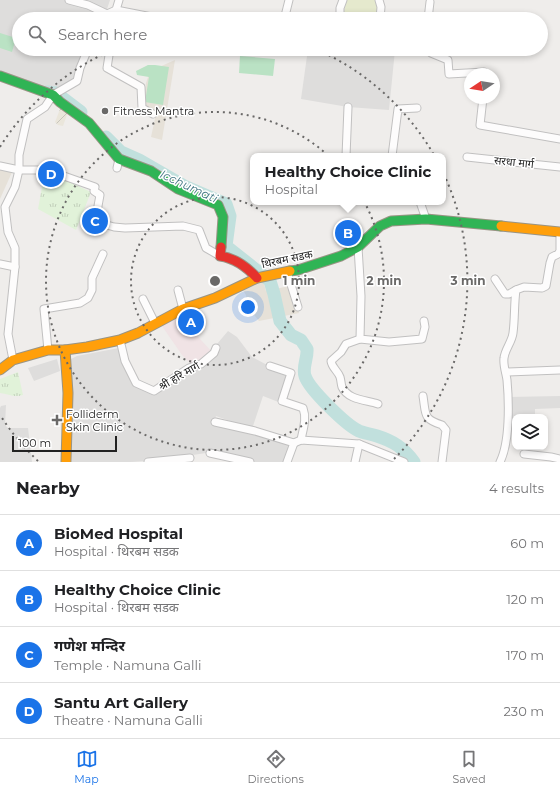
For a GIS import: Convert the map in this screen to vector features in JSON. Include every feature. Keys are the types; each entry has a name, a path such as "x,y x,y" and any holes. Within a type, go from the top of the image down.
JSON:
{"main road":[{"path":"0,76 53,95 60,102 89,123 120,159 151,170 178,189 218,205 223,217 220,256 225,256 259,277"},
{"name":"थिरबम सडक","path":"0,370 13,360 48,350 65,350 87,347 120,340 183,309 215,298 259,277 287,272 341,256 358,247 380,226 391,221 426,219 560,232"},
{"path":"65,350 68,394 66,462"}],"street":[{"path":"69,0 88,4 99,12"},
{"path":"113,12 116,10 120,0"},
{"path":"286,12 289,0"},
{"path":"340,12 343,0"},
{"path":"379,0 381,12"},
{"path":"429,12 430,2"},
{"path":"116,10 126,12"},
{"path":"13,360 8,334 16,266 15,248 8,232 5,207 15,187 19,170 19,156 27,119 45,107 53,95 77,81 85,56"},
{"path":"109,56 107,68 141,88 142,108 153,114"},
{"path":"438,56 448,60 449,74 464,73"},
{"path":"483,104 480,125 560,139"},
{"path":"346,153 348,107"},
{"path":"392,153 398,109 417,108"},
{"name":"सरधा मार्ग","path":"467,157 560,167"},
{"path":"117,168 120,159"},
{"path":"0,166 19,170 47,170 95,187 94,191 100,195 96,217 107,225 125,228 183,226 199,230 206,248 220,256"},
{"path":"421,205 426,219"},
{"path":"495,279 505,294 509,294 524,287 542,288 546,286 552,257 560,251 560,232"},
{"path":"358,247 361,296 360,339"},
{"path":"48,350 44,309 80,303 88,298 92,290 92,278 103,254"},
{"path":"0,264 16,266"},
{"path":"287,272 298,307"},
{"path":"178,290 183,309"},
{"path":"500,462 505,447 508,411 504,360 506,349 513,334 516,290"},
{"path":"143,299 155,323"},
{"path":"378,404 361,400 348,394 342,387 340,376 332,366 331,361 341,352 346,344 360,339 388,342 422,339 426,327 424,321"},
{"name":"श्री हरि मार्ग","path":"120,340 125,361 136,383 154,391 189,368 201,364 214,353 216,348"},
{"path":"270,366 290,373 282,401 303,408 305,413 305,422 287,462"},
{"path":"506,372 560,370"},
{"path":"423,396 426,416 432,422 442,425 446,430 442,462"},
{"path":"215,422 297,441 359,444 399,460"},
{"path":"355,462 359,444"},
{"path":"210,453 250,462"},
{"path":"524,454 560,459"},
{"path":"148,462 190,458"}],"shaded area":[{"path":"0,0 110,0 107,9 104,12 12,12 12,56 81,56 73,80 63,89 47,88 0,73"},
{"path":"307,56 394,56 389,110 348,107 301,99"},
{"path":"175,60 162,140 151,137 156,114 143,105 146,83 150,71"},
{"path":"62,104 69,109 63,126 58,125 55,122"},
{"path":"0,167 13,170 0,199"},
{"path":"263,281 266,291 289,286 299,313 259,321 247,306 246,295 243,290"},
{"path":"190,311 201,328 195,332 181,316"},
{"path":"179,316 212,352 192,365 182,355 162,326"},
{"path":"228,331 237,337 252,357 286,375 281,403 263,396 252,429 216,416 214,422 291,444 286,462 256,462 206,453 159,460 131,462 72,462 71,359 77,356 119,348 137,386 155,392 219,348 217,344"},
{"path":"57,359 60,371 34,381 28,368"},
{"path":"560,396 560,408 535,409 535,414 512,414 512,424 506,424 506,397"},
{"path":"6,405 5,425 8,428 28,428 32,462 0,462 0,408 1,406"}],"green space":[{"path":"346,0 376,0 379,4 378,12 344,12"},
{"path":"0,33 12,37 12,52 0,48"},
{"path":"240,56 275,59 273,76 239,73"},
{"path":"148,65 169,67 163,105 145,102 149,77 137,75 136,71"},
{"path":"45,171 91,192 76,230 38,209"},
{"path":"18,372 23,395 14,396 0,393 0,379"}],"waterway":[{"name":"Icchumati","path":"47,92 56,93 81,112"},
{"name":"Icchumati","path":"106,137 121,152 139,160 184,186 226,204 230,216 226,246 270,281 280,321 291,335 301,340 307,349 304,373 313,389 320,398 346,422 359,431 375,435 393,443 402,449 414,462"}],"traffic: fast":[{"path":"0,76 53,95 60,102 89,123 119,159 151,171 178,189 218,205 223,217 221,247"},
{"path":"290,271 298,270 341,256 358,247 380,226 391,221 426,219 501,226"}],"traffic: slow":[{"path":"501,226 560,232"},
{"path":"0,370 13,360 48,350 65,350 87,347 120,340 138,333 183,309 215,298 257,278 290,271"},
{"path":"65,350 68,393 66,462"}],"traffic: jam":[{"path":"221,247 220,256 231,259 240,264 257,278"}],"place":[{"name":"Fitness Mantra","path":"105,111"},
{"name":"Santu Art Gallery","path":"51,174"},
{"name":"गणेश मन्दिर","path":"95,221"},
{"name":"Healthy Choice Clinic","path":"348,233"},
{"name":"BioMed Hospital","path":"191,322"},
{"name":"Folliderm Skin Clinic","path":"57,420"}]}
